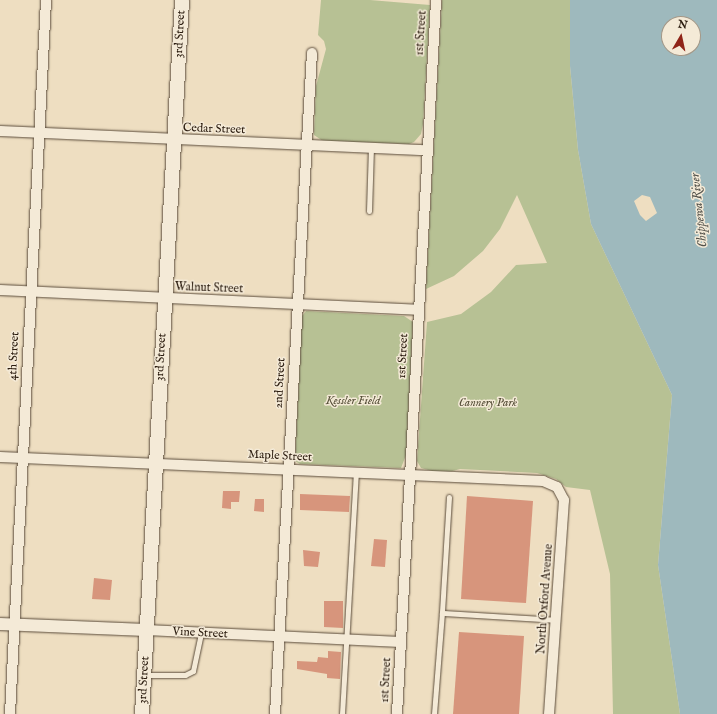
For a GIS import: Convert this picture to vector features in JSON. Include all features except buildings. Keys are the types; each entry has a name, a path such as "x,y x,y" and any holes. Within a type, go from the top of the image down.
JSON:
{"main road":[{"name":"3rd Street","path":"142,714 182,0"}],"street":[{"name":"4th Street","path":"10,714 21,457 46,0"},
{"name":"1st Street","path":"397,714 411,475 426,150 436,0"},
{"name":"2nd Street","path":"275,714 312,53"},
{"name":"Cedar Street","path":"0,131 174,140 426,150"},
{"name":"Walnut Street","path":"0,290 418,310"},
{"name":"Maple Street","path":"0,457 155,463 356,474 543,481 557,487"},
{"name":"North Oxford Avenue","path":"549,714 557,620 564,500 557,487"},
{"name":"Vine Street","path":"0,624 345,641 401,642"}],"lane":[{"path":"370,211 371,148"},
{"path":"342,714 345,641 356,474"},
{"path":"434,714 449,497"},
{"path":"442,613 557,620"},
{"path":"144,675 186,675 193,671 200,633"}],"green space":[{"path":"321,0 370,0 430,5 423,124 421,134 414,142 409,144 323,141 314,135 316,86 326,49 324,41 318,35"},
{"name":"Cannery Park","path":"442,0 570,0 570,66 578,150 591,224 672,395 658,565 680,714 613,714 610,574 590,490 566,487 556,479 537,473 460,469 449,472 432,471 421,468 417,461 427,322 461,314 491,292 516,265 547,263 517,195 500,229 483,251 454,276 426,289"},
{"name":"Kessler Field","path":"306,311 404,316 413,322 406,455 401,468 300,464 295,461 302,316"}],"water":[{"name":"Chippewa River","path":"570,0 717,0 717,714 680,714 658,565 672,395 591,224 578,150 570,66","holes":["642,195 650,197 657,213 646,221 640,215 634,201"]}]}
